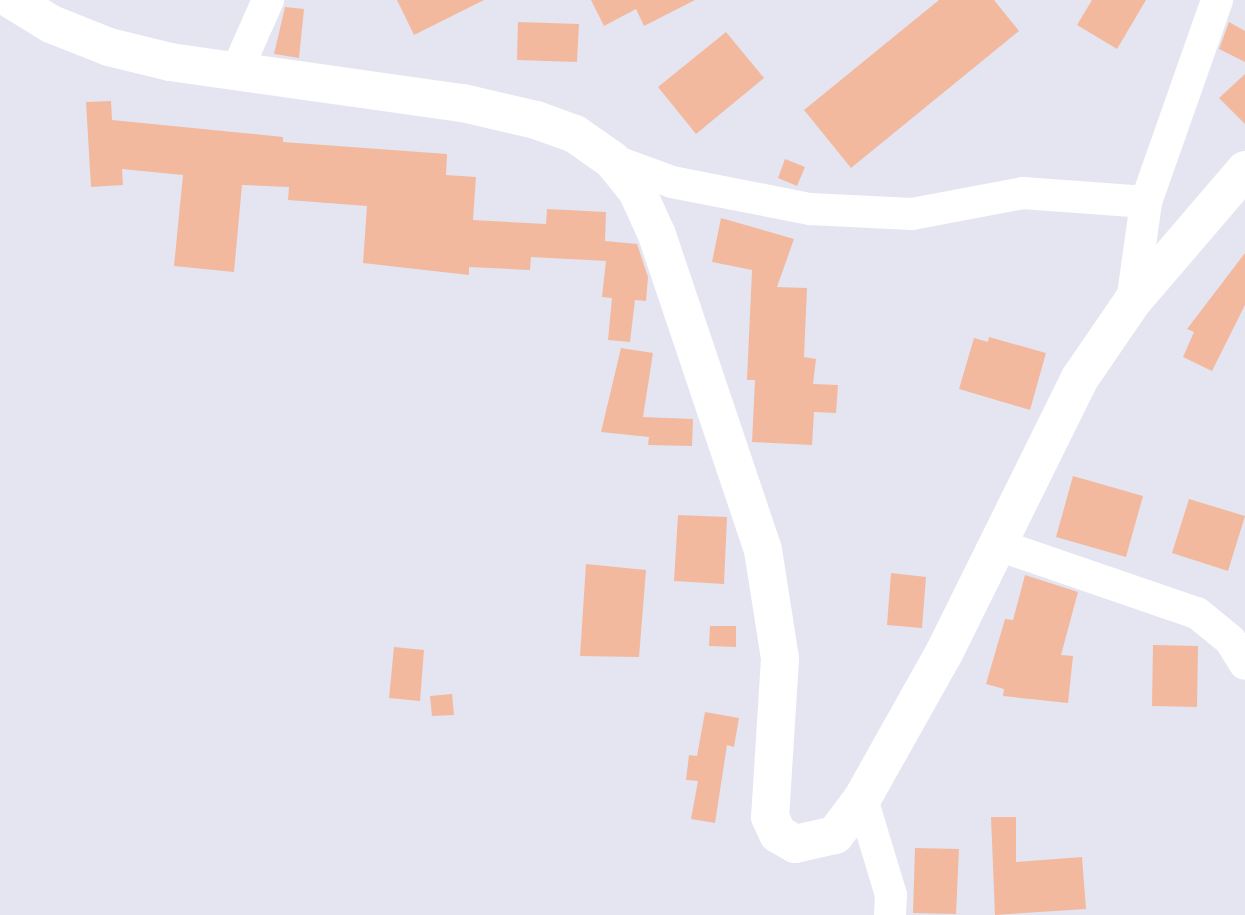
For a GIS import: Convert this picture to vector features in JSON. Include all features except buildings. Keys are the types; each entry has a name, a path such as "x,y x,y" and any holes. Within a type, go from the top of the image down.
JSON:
{"main road":[{"path":"12,0 51,24 109,47 536,120 575,134 612,160 637,191 657,235 763,550 780,659 770,817 778,835 795,844 819,843 835,835 862,799 998,545 1080,378 1132,302 1245,170"}],"street":[{"path":"237,70 268,0"},
{"path":"1132,302 1146,202 1217,0"},
{"path":"612,160 672,182 810,209 912,214 1023,193 1146,202"},
{"path":"998,545 1196,613 1230,639 1245,664"},
{"path":"862,799 891,895 890,915"}]}
